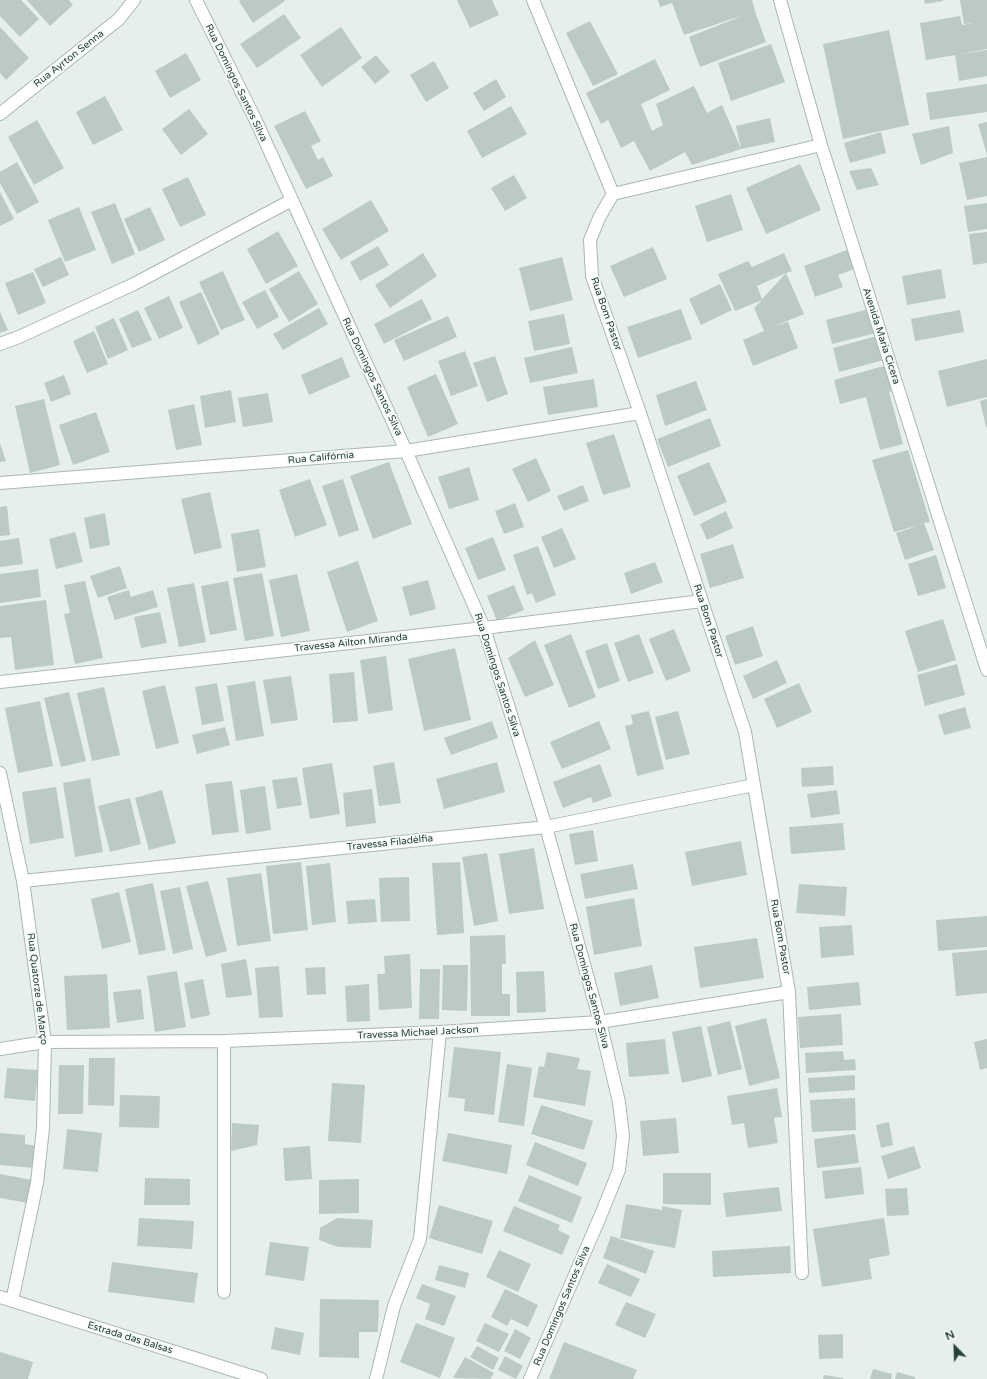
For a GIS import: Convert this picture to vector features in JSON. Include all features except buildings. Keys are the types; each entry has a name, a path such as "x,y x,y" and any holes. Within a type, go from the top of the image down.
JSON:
{"street":[{"name":"Rua Ayrton Senna","path":"0,114 119,19 134,0"},
{"name":"Rua Domingos Santos Silva","path":"196,0 292,200 406,451 484,628 546,827 600,1022 619,1102 623,1136 619,1170 530,1379"},
{"path":"533,0 613,194 821,145"},
{"name":"Avenida Maria Cicera","path":"780,0 821,145 987,670"},
{"name":"Rua Bom Pastor","path":"613,194 600,216 590,240 592,276 640,413 745,732 789,992 802,1273"},
{"path":"0,344 19,337 134,284 292,200"},
{"name":"Rua Califórnia","path":"0,484 406,451 640,413"},
{"name":"Travessa Ailton Miranda","path":"0,682 484,628 702,601"},
{"name":"Rua Quatorze de Março","path":"0,773 23,881 45,1042 43,1128 36,1183 12,1301"},
{"name":"Travessa Filadélfia","path":"23,881 546,827 754,785"},
{"name":"Travessa Michael Jackson","path":"0,1049 45,1042 224,1041 440,1032 600,1022 789,992"},
{"path":"376,1379 394,1306 420,1239 440,1032"},
{"path":"224,1041 224,1292"},
{"name":"Estrada das Balsas","path":"0,1297 260,1379"}]}
